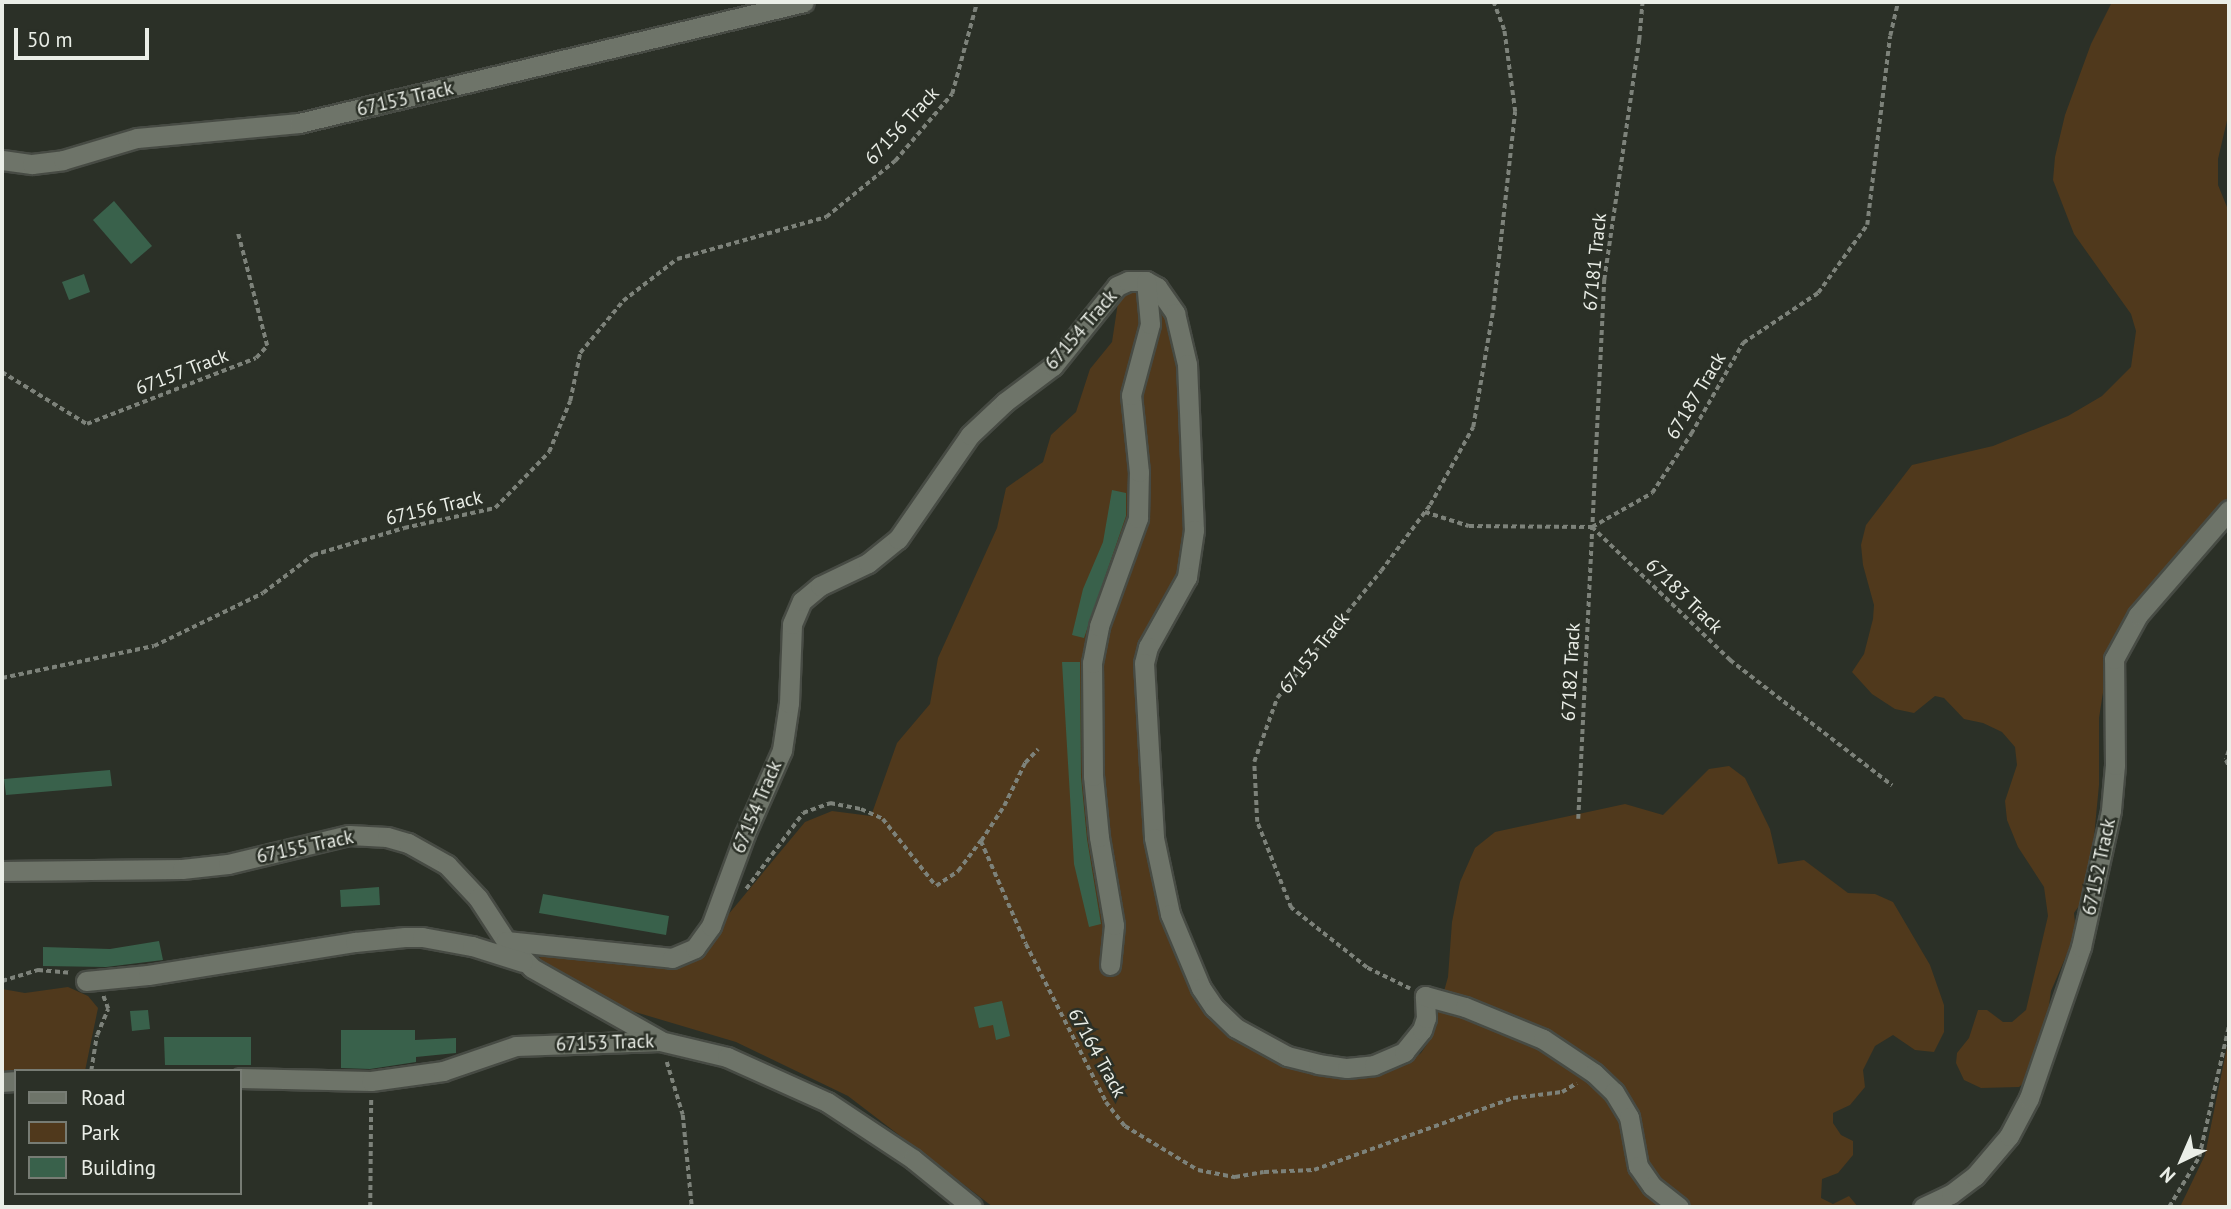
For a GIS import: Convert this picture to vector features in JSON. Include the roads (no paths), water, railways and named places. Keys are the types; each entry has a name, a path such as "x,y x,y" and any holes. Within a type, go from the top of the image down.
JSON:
{"street":[{"name":"67153 Track","path":"2,160 32,164 63,160 137,138 299,123 804,2"},
{"name":"67154 Track","path":"506,941 672,958 695,948 711,926 744,834 782,750 789,703 792,624 802,601 820,586 868,563 898,539 970,435 1005,402 1053,366 1117,286 1128,281 1146,281"},
{"path":"1110,965 1114,925 1099,837 1093,776 1092,663 1099,626 1138,518 1139,472 1131,395 1150,324 1146,281"},
{"path":"1146,281 1157,287 1175,313 1187,364 1192,555 1177,598 1148,647 1143,688 1156,851 1170,915 1201,988 1214,1007 1236,1028 1287,1056 1318,1064 1347,1068 1374,1065 1404,1052 1422,1030 1426,1018 1425,996 1465,1007 1543,1039 1594,1073 1614,1092 1629,1117 1638,1166 1645,1177 1679,1207"},
{"name":"67152 Track","path":"1923,1207 1951,1194 1975,1176 2009,1136 2029,1098 2081,947 2111,810 2115,765 2115,659 2138,615 2229,510"},
{"name":"67155 Track","path":"2,871 182,869 228,864 349,835 387,836 429,853 447,865 478,898 506,941 524,962 660,1041"},
{"path":"86,981 148,975 355,942 405,937 422,937 472,946 524,962"},
{"name":"67153 Track","path":"242,1078 371,1081 443,1071 516,1046 660,1041 727,1057 827,1102 913,1158 972,1207"}]}
